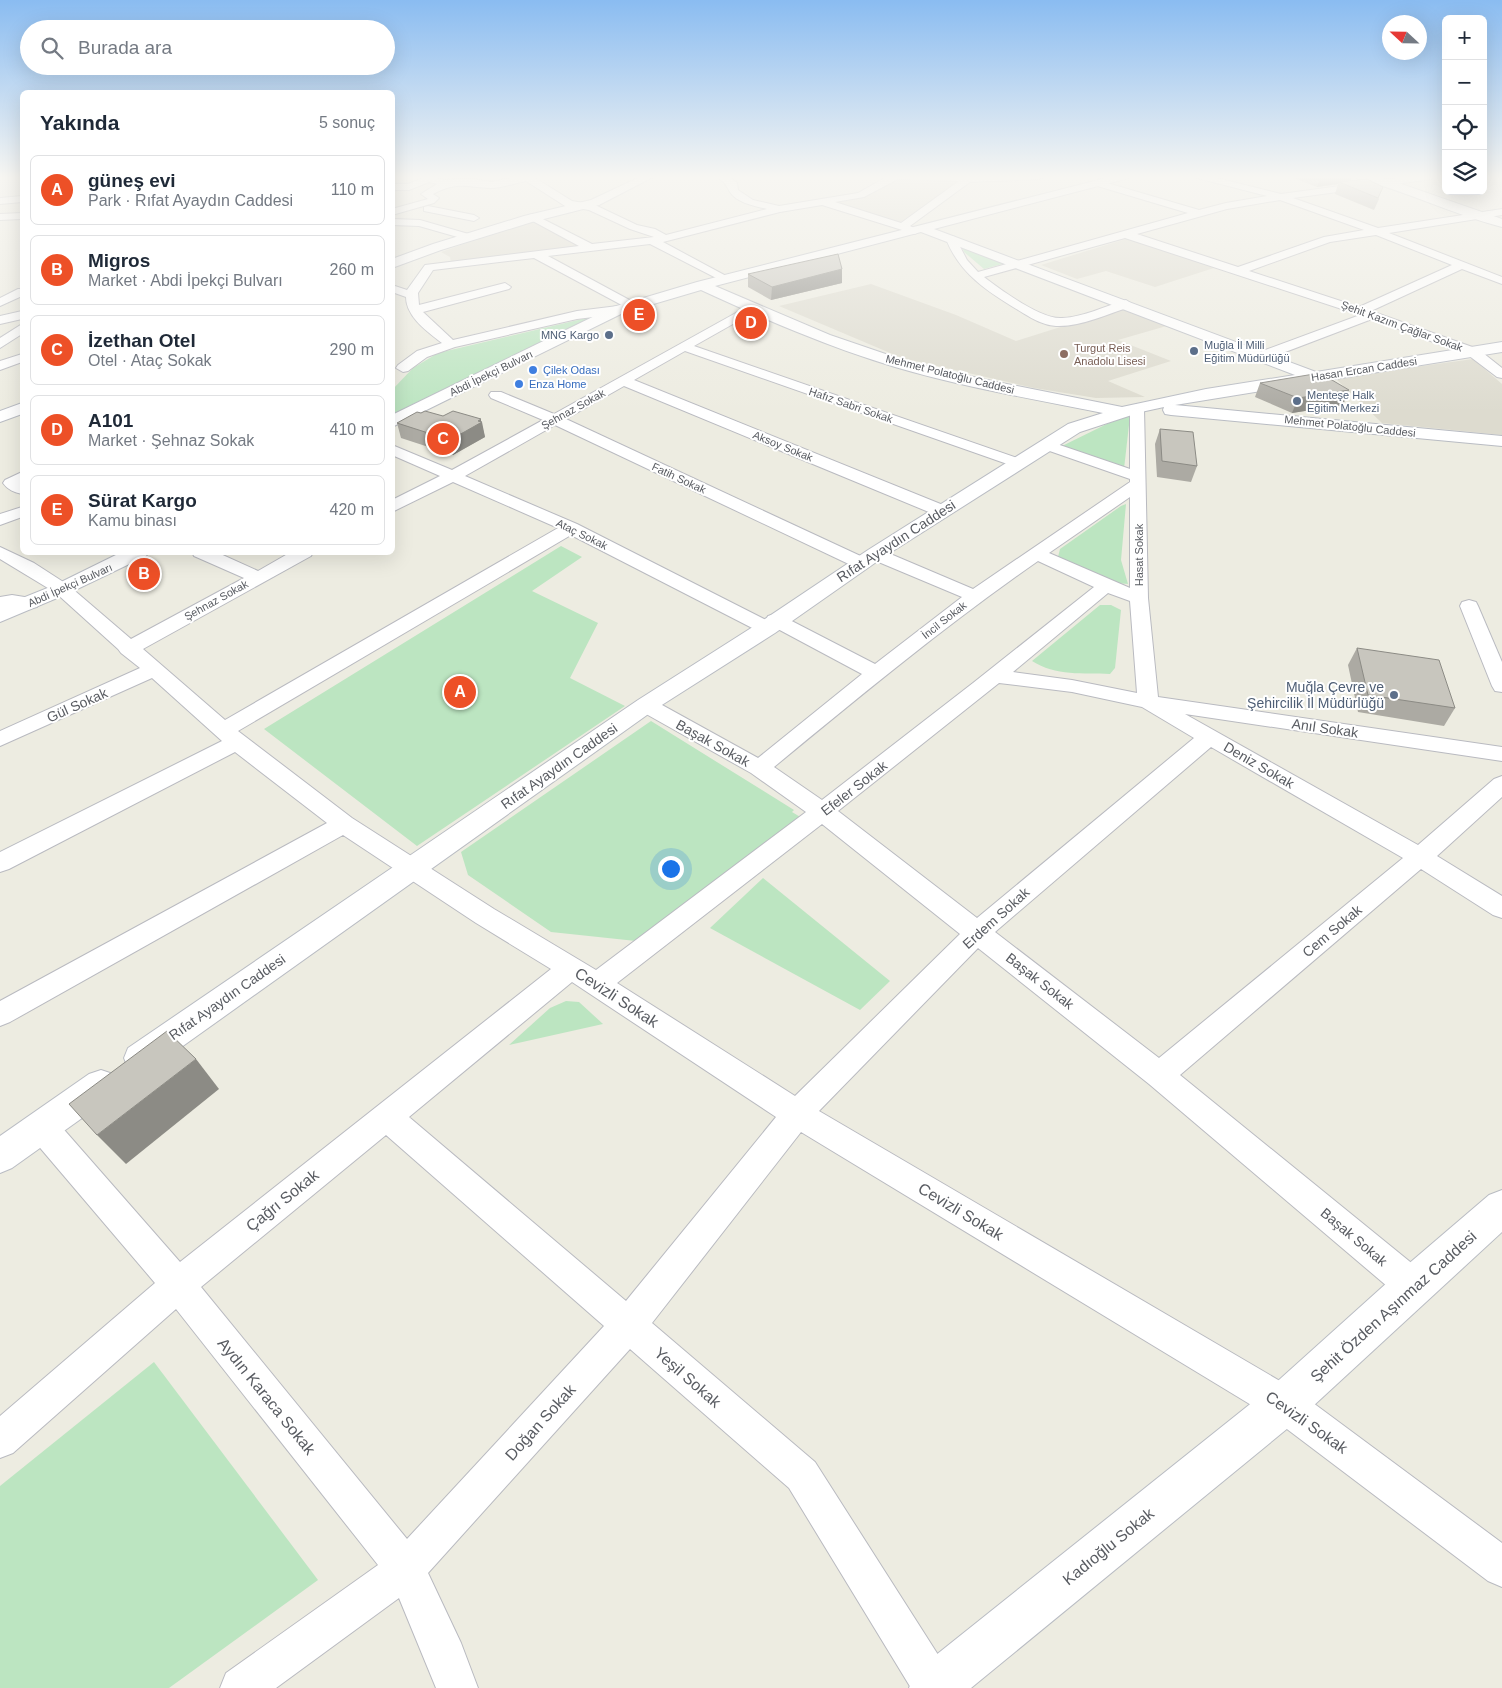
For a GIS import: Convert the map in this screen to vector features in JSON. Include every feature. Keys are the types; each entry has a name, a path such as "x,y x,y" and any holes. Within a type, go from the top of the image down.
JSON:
{"street":[{"path":"395,263 418,255"},
{"path":"451,344 426,324 414,310 411,295 430,267 530,255"},
{"path":"537,255 625,308"},
{"path":"678,255 724,279"},
{"name":"Abdi İpekçi Bulvarı","path":"395,421 625,308 724,279 821,255"},
{"path":"959,255 976,276 993,291 1050,322 1063,322 1126,304"},
{"path":"994,255 1317,377"},
{"path":"976,276 1052,255"},
{"name":"Şehit Kazım Çağlar Sokak","path":"1190,255 1366,313 1473,352 1502,374"},
{"path":"1240,271 1285,255"},
{"path":"1436,255 1502,281"},
{"path":"1262,356 1366,313 1462,265"},
{"name":"Mehmet Polatoğlu Caddesi","path":"702,285 784,322 901,364 1028,393 1129,410 1281,419 1502,441"},
{"path":"414,310 505,287"},
{"path":"395,289 411,295"},
{"path":"0,302 20,293"},
{"path":"401,365 422,354 451,344 577,315 625,308"},
{"name":"Şehnaz Sokak","path":"395,505 624,381 752,308"},
{"path":"0,320 20,315"},
{"path":"426,324 445,319"},
{"path":"0,344 20,329"},
{"name":"Hafız Sabri Sokak","path":"685,347 1018,464"},
{"name":"Hasan Ercan Caddesi","path":"1129,410 1206,394 1502,347"},
{"path":"0,366 20,359"},
{"name":"Aksoy Sokak","path":"624,381 942,512"},
{"name":"Fatih Sokak","path":"496,395 868,558 975,596"},
{"name":"Rıfat Ayaydın Caddesi","path":"0,1156 646,706 868,558 1074,428 1129,410"},
{"name":"Hasat Sokak","path":"1129,410 1138,481 1139,598 1148,702"},
{"path":"1046,445 1138,481"},
{"name":"Ataç Sokak","path":"395,450 570,528 876,673"},
{"path":"20,478 11,482 16,488 20,489"},
{"name":"İncil Sokak","path":"759,768 975,596 1038,554 1138,481"},
{"path":"0,520 20,513"},
{"path":"0,863 231,736 570,528"},
{"name":"Cevizli Sokak","path":"0,552 28,566 62,590 128,649 231,736 344,824 411,869 597,984 797,1114 1284,1404 1502,1566"},
{"path":"1038,554 1106,586 1139,598"},
{"name":"Abdi İpekçi Bulvarı","path":"0,615 62,590 133,555"},
{"path":"207,555 257,577"},
{"name":"Şehnaz Sokak","path":"128,649 299,555"},
{"name":"Efeler Sokak","path":"597,984 823,812 997,676 1106,586"},
{"path":"0,604 12,602 30,603"},
{"path":"1469,606 1502,686"},
{"name":"Gül Sokak","path":"0,739 153,670"},
{"name":"Deniz Sokak","path":"997,676 1072,686 1148,702 1420,857 1502,908"},
{"name":"Anıl Sokak","path":"1148,702 1502,754"},
{"name":"Başak Sokak","path":"646,706 759,768 823,812 1159,1075 1413,1286"},
{"name":"Erdem Sokak","path":"797,1114 978,932 1209,737"},
{"name":"Cem Sokak","path":"1159,1075 1420,857 1502,784"},
{"path":"0,1014 344,824"},
{"name":"Çağrı Sokak","path":"0,1440 178,1285 571,968"},
{"name":"Doğan Sokak","path":"241,1688 406,1569 628,1326 797,1114"},
{"name":"Yeşil Sokak","path":"386,1116 802,1475 933,1688"},
{"name":"Aydın Karaca Sokak","path":"41,1126 178,1285 406,1569 446,1658 457,1688"},
{"name":"Şehit Özden Aşınmaz Caddesi","path":"1284,1404 1413,1286 1502,1208"},
{"name":"Kadıoğlu Sokak","path":"933,1688 1284,1404"}],"shaded area":[{"path":"446,255 519,255 451,263 450,257"},
{"path":"1074,255 1180,255 1217,267 1155,287 1106,271 1077,279 1041,265"},
{"path":"871,284 956,315 1016,341 1124,307 1170,325 1118,340 1171,361 1108,381 1145,397 1096,398 1034,388 902,358 779,306"},
{"path":"1473,359 1502,384 1502,435 1382,423 1335,378"}],"green space":[{"path":"967,255 983,255 1006,263 984,269"},
{"path":"595,316 395,418 395,387 413,368 438,353"},
{"path":"1130,416 1124,469 1060,447 1117,419"},
{"path":"1126,504 1121,560 1128,584 1116,583 1058,557 1060,549"},
{"path":"561,546 582,557 532,591 598,623 570,678 625,706 417,846 264,729"},
{"path":"1100,605 1111,605 1121,610 1115,668 1110,674 1060,671 1041,666 1032,661"},
{"path":"651,721 794,810 792,812 802,818 636,941 551,932 468,875 461,852"},
{"path":"763,878 890,981 860,1010 710,928"},
{"path":"566,1001 579,1002 603,1024 509,1045 550,1008"},
{"path":"154,1362 318,1580 169,1688 0,1688 0,1486"}],"building":[{"path":"835,255 838,255 842,269 772,287 748,274"},
{"path":"1320,373 1349,390 1298,398 1260,383"},
{"path":"425,411 443,416 453,411 481,419 478,421 482,422 450,440 397,423 417,412"},
{"path":"1160,429 1193,432 1197,466 1162,461"},
{"path":"1357,648 1439,660 1455,708 1368,695"},
{"path":"167,1031 196,1059 97,1135 69,1104"}],"place":[{"name":"Sürat Kargo","path":"639,315"},
{"name":"A101","path":"751,323"},
{"name":"MNG Kargo","path":"609,335"},
{"name":"Muğla İl Milli Eğitim Müdürlüğü","path":"1194,351"},
{"name":"Turgut Reis Anadolu Lisesi","path":"1064,354"},
{"name":"Çilek Odası","path":"533,370"},
{"name":"Enza Home","path":"519,384"},
{"name":"Menteşe Halk Eğitim Merkezi","path":"1297,401"},
{"name":"İzethan Otel","path":"443,439"},
{"name":"Migros","path":"144,574"},
{"name":"güneş evi","path":"460,692"},
{"name":"Muğla Çevre ve Şehircilik İl Müdürlüğü","path":"1394,695"}]}
